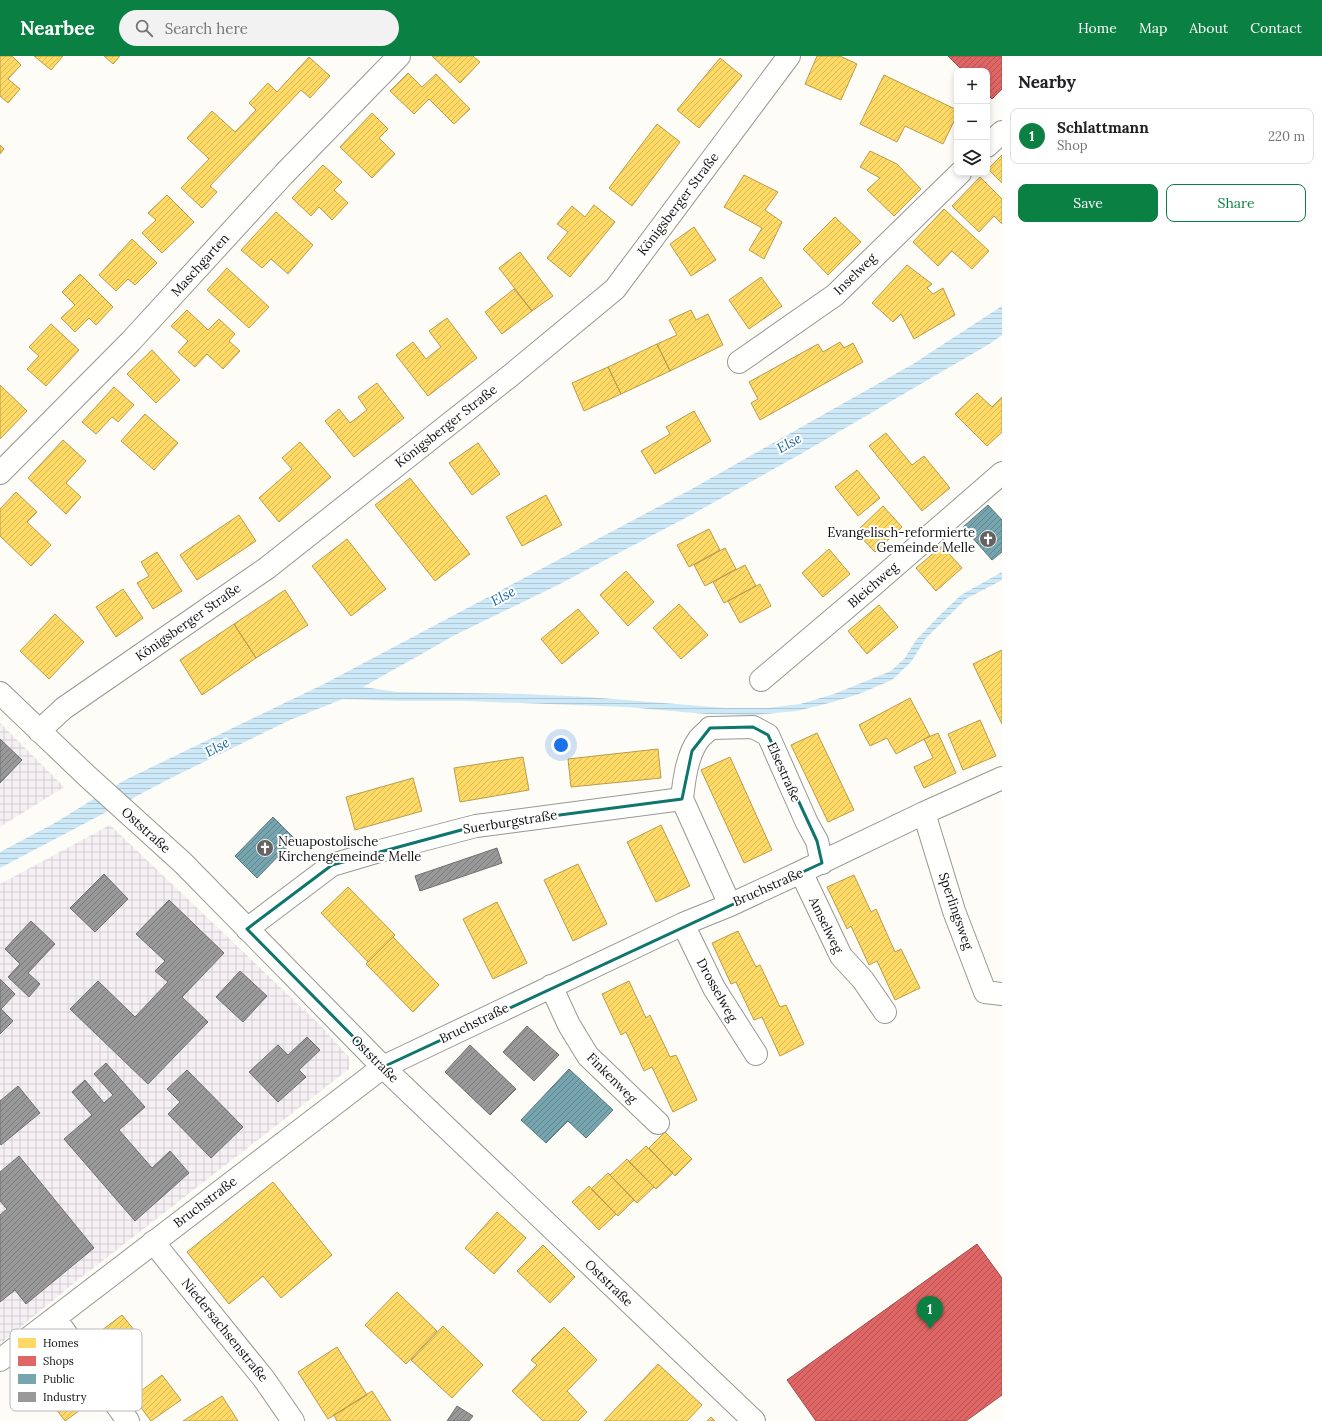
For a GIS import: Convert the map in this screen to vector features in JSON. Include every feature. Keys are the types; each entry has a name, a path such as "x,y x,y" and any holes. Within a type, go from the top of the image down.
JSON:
{"street":[{"name":"Maschgarten","path":"0,473 131,341 284,174 399,56"},
{"name":"Königsberger Straße","path":"40,731 64,708 267,568 510,376 615,290 789,56"},
{"path":"990,143 1002,132"},
{"name":"Inselweg","path":"739,362 835,295 957,176"},
{"name":"Bleichweg","path":"761,680 867,591 1002,473"},
{"name":"Oststraße","path":"0,693 137,823 183,863 383,1066 754,1421"},
{"name":"Elsestraße","path":"682,799 692,751 700,738 710,728 753,727 768,735 817,841 822,863"},
{"name":"Bruchstraße","path":"41,1329 383,1066 683,924 730,905 822,863 924,813 1002,778"},
{"path":"682,799 730,905"},
{"name":"Suerburgstraße","path":"247,929 332,865 476,826 682,799"},
{"name":"Sperlingsweg","path":"924,813 954,911 985,992 1002,994"},
{"name":"Amselweg","path":"801,872 841,956 863,980 885,1012"},
{"name":"Drosselweg","path":"683,924 714,988 756,1054"},
{"name":"Finkenweg","path":"551,986 569,1025 588,1056 658,1123"},
{"name":"Niedersachsenstraße","path":"154,1242 264,1379 293,1421"},
{"path":"55,1318 63,1329"},
{"name":"Bruchstraße","path":"0,1360 10,1352"},
{"path":"121,1411 128,1421"}],"highlighted area":[{"path":"753,727 768,735 817,841 822,863 383,1067 247,929 332,865 476,826 682,799 692,751 710,728"}],"shaded area":[{"path":"0,723 64,787 0,827"},
{"path":"110,825 321,1026 349,1057 349,1069 74,1283 18,1329 10,1329 10,1336 0,1344 0,884"}],"water":[{"name":"Else","path":"1002,306 1002,335 991,343 799,455 691,515 556,586 455,635 363,687 397,692 524,694 588,697 726,708 767,708 800,704 834,694 891,671 905,658 916,640 961,595 1002,572 1002,580 966,599 926,638 911,662 892,680 859,694 833,702 797,711 755,715 706,714 627,707 466,701 343,699 290,720 171,778 0,868 0,852 53,824 125,780 324,684 690,490 913,364"}],"building: Homes":[{"path":"0,56 12,56 21,65 8,79 20,89 8,103 0,96"},
{"path":"34,56 63,56 51,70"},
{"path":"104,56 120,56 113,64"},
{"path":"432,56 473,56 480,62 460,83"},
{"path":"817,56 840,56 857,64 841,100 805,84"},
{"path":"309,57 330,76 310,98 301,90 210,186 217,192 202,208 181,188 209,159 187,138 212,111 235,132 256,110 249,103 268,83 277,92"},
{"path":"720,58 742,76 699,128 677,110"},
{"path":"408,73 422,87 436,74 470,109 454,124 429,99 414,114 390,91"},
{"path":"884,75 954,109 954,121 943,144 905,126 897,142 860,124"},
{"path":"372,113 388,129 379,138 395,154 372,178 340,147"},
{"path":"657,124 680,142 632,206 609,188"},
{"path":"0,145 4,149 0,154"},
{"path":"870,151 897,164 921,189 894,216 867,190 880,178 860,167"},
{"path":"1002,155 1002,183 990,171 990,167"},
{"path":"323,165 342,182 334,190 348,203 332,220 319,207 311,216 292,198"},
{"path":"744,175 778,192 765,210 782,222 764,259 749,250 762,228 724,207"},
{"path":"980,177 1002,199 1002,224 994,216 979,232 952,206"},
{"path":"167,195 194,222 162,253 142,233 156,220 148,213"},
{"path":"594,205 615,222 570,277 547,258 568,232 557,224 572,206 585,217"},
{"path":"944,209 989,251 972,269 952,251 938,266 913,242"},
{"path":"276,212 313,245 288,274 271,259 262,268 241,250"},
{"path":"835,217 861,242 828,275 803,249"},
{"path":"694,227 716,260 691,276 670,244"},
{"path":"132,239 157,263 135,285 128,279 116,291 99,275"},
{"path":"520,252 553,296 532,311 499,268"},
{"path":"907,265 932,284 927,288 933,294 943,288 955,315 914,339 901,314 893,322 872,303"},
{"path":"227,268 269,307 249,328 207,290"},
{"path":"80,274 113,307 96,325 89,318 75,332 61,318 75,305 62,292"},
{"path":"761,277 782,306 749,329 729,300"},
{"path":"514,289 532,311 502,334 485,312"},
{"path":"187,310 208,330 219,319 235,334 229,341 240,351 223,369 207,354 195,367 178,352 188,341 171,326"},
{"path":"691,310 696,320 708,314 723,345 670,371 657,344 677,335 669,320"},
{"path":"447,318 477,358 428,396 396,355 413,342 426,359 441,347 429,331"},
{"path":"51,324 79,350 46,386 27,369 39,356 29,347"},
{"path":"840,342 844,348 853,343 863,362 760,420 751,403 758,399 749,382 818,344 823,352"},
{"path":"657,344 670,371 621,394 608,367"},
{"path":"152,350 180,380 156,403 127,374"},
{"path":"608,367 621,394 584,411 572,383"},
{"path":"377,383 404,418 354,457 325,421 339,409 350,423 367,410 358,397"},
{"path":"0,385 27,411 0,439"},
{"path":"114,387 134,405 118,422 112,417 96,434 82,422"},
{"path":"977,393 992,407 1002,397 1002,432 987,446 955,414"},
{"path":"694,411 711,441 655,474 641,451 670,434 666,427"},
{"path":"145,414 178,443 154,470 121,441"},
{"path":"886,433 912,465 924,456 950,488 922,511 869,446"},
{"path":"63,440 86,461 66,483 81,497 66,514 28,478"},
{"path":"300,442 331,477 279,522 259,498 292,469 282,458"},
{"path":"478,443 500,474 472,495 449,463"},
{"path":"857,470 880,498 858,516 835,487"},
{"path":"410,478 470,554 435,581 375,505"},
{"path":"16,492 37,512 27,522 51,545 31,566 0,536 0,509"},
{"path":"546,495 562,525 522,546 506,517"},
{"path":"883,506 902,527 875,552 856,532"},
{"path":"239,515 256,541 197,580 180,555"},
{"path":"709,529 720,550 689,567 677,545"},
{"path":"347,539 386,589 351,616 312,566"},
{"path":"942,546 962,568 936,591 916,568"},
{"path":"725,548 736,569 705,586 694,565"},
{"path":"829,549 850,574 823,597 802,573"},
{"path":"157,552 182,591 153,609 137,583 149,576 141,562"},
{"path":"745,565 756,586 724,603 713,582"},
{"path":"626,571 654,602 628,626 600,595"},
{"path":"760,584 771,606 740,623 728,601"},
{"path":"123,589 143,618 116,637 96,607"},
{"path":"285,590 308,625 256,658 234,624"},
{"path":"679,604 708,635 681,659 653,628"},
{"path":"879,605 898,627 867,654 848,631"},
{"path":"578,609 599,633 562,664 541,639"},
{"path":"55,614 84,642 49,679 20,651"},
{"path":"234,624 256,658 202,695 180,660"},
{"path":"1002,650 1002,724 973,664"},
{"path":"910,698 930,736 896,754 887,738 870,746 859,725"},
{"path":"980,720 996,756 963,770 948,734"},
{"path":"817,733 854,810 828,822 791,745"},
{"path":"938,733 956,773 924,788 914,767 933,758 924,739"},
{"path":"658,749 661,778 571,787 568,759"},
{"path":"523,757 529,790 460,802 454,768"},
{"path":"730,757 772,850 744,863 701,770"},
{"path":"413,778 422,811 355,830 346,797"},
{"path":"661,825 690,886 656,902 627,842"},
{"path":"578,864 607,924 573,941 544,880"},
{"path":"854,875 871,912 876,909 895,952 901,949 920,988 895,1000 877,961 869,965 851,926 847,929 827,887"},
{"path":"348,887 395,935 368,962 321,913"},
{"path":"497,902 527,963 493,979 463,919"},
{"path":"738,931 756,967 760,965 780,1007 786,1005 804,1044 780,1056 762,1017 754,1020 736,982 731,984 712,943"},
{"path":"393,937 439,985 413,1012 366,964"},
{"path":"629,981 646,1018 650,1015 670,1057 676,1055 697,1100 673,1112 652,1067 644,1071 626,1032 621,1035 602,994"},
{"path":"665,1132 692,1159 675,1176 649,1148"},
{"path":"646,1146 673,1173 656,1189 629,1162"},
{"path":"627,1159 654,1187 637,1203 610,1175"},
{"path":"608,1173 634,1200 618,1216 591,1189"},
{"path":"273,1182 332,1255 281,1298 263,1276 229,1304 187,1252"},
{"path":"589,1186 616,1214 599,1230 572,1202"},
{"path":"497,1212 526,1238 494,1274 465,1248"},
{"path":"543,1245 575,1277 550,1303 517,1271"},
{"path":"397,1292 437,1331 406,1364 365,1325"},
{"path":"122,1315 133,1329 104,1329"},
{"path":"443,1326 483,1365 452,1398 411,1360"},
{"path":"564,1327 597,1360 567,1391 587,1412 578,1421 543,1421 512,1391 537,1365 531,1360"},
{"path":"337,1347 367,1395 328,1419 298,1372"},
{"path":"658,1364 702,1405 687,1421 604,1421"},
{"path":"162,1375 181,1400 151,1421 142,1409 142,1390"},
{"path":"372,1391 391,1421 337,1421 334,1415"},
{"path":"222,1396 238,1421 183,1421"},
{"path":"58,1411 79,1411 65,1421"},
{"path":"711,1417 715,1421 707,1421"}],"building: Shops":[{"path":"948,56 1002,56 1002,89 992,99 990,97 990,68 960,68"},
{"path":"977,1244 1002,1278 1002,1395 966,1421 816,1421 787,1380"}],"building: Public":[{"name":"Evangelisch-reformierte Gemeinde Melle","path":"988,505 1002,520 1002,552 992,560 963,527"},
{"name":"Neuapostolische Kirchengemeinde Melle","path":"273,817 295,839 257,878 235,856"},
{"path":"569,1069 613,1110 586,1138 568,1121 546,1143 521,1120"}],"building: Industry":[{"path":"0,739 22,760 0,783"},
{"path":"497,848 502,863 420,891 415,876"},
{"path":"104,874 128,899 95,932 70,908"},
{"path":"169,900 224,953 182,997 208,1022 148,1084 70,1009 98,981 135,1017 168,982 155,971 165,961 136,934"},
{"path":"31,921 55,944 28,973 40,984 29,997 8,977 20,964 5,949"},
{"path":"240,971 267,996 243,1022 216,997"},
{"path":"0,979 15,994 1,1009 13,1021 0,1034"},
{"path":"527,1026 559,1055 534,1081 503,1052"},
{"path":"307,1037 320,1050 299,1070 306,1077 278,1102 249,1072 278,1045 288,1055"},
{"path":"470,1045 516,1089 490,1115 445,1072"},
{"path":"106,1063 145,1107 119,1130 152,1168 170,1151 189,1173 135,1221 64,1139 92,1115 72,1092 85,1080 104,1103 113,1095 94,1074"},
{"path":"187,1070 243,1127 211,1158 168,1114 180,1102 167,1089"},
{"path":"18,1086 40,1113 1,1145 0,1101"},
{"path":"19,1156 94,1248 26,1304 15,1290 0,1302 0,1215 7,1209 0,1201 0,1172"},
{"path":"457,1406 473,1416 469,1421 447,1421"}],"place":[{"name":"Evangelisch-reformierte Gemeinde Melle","path":"988,539"},
{"name":"Neuapostolische Kirchengemeinde Melle","path":"265,848"},
{"name":"Schlattmann","path":"930,1329"}]}
